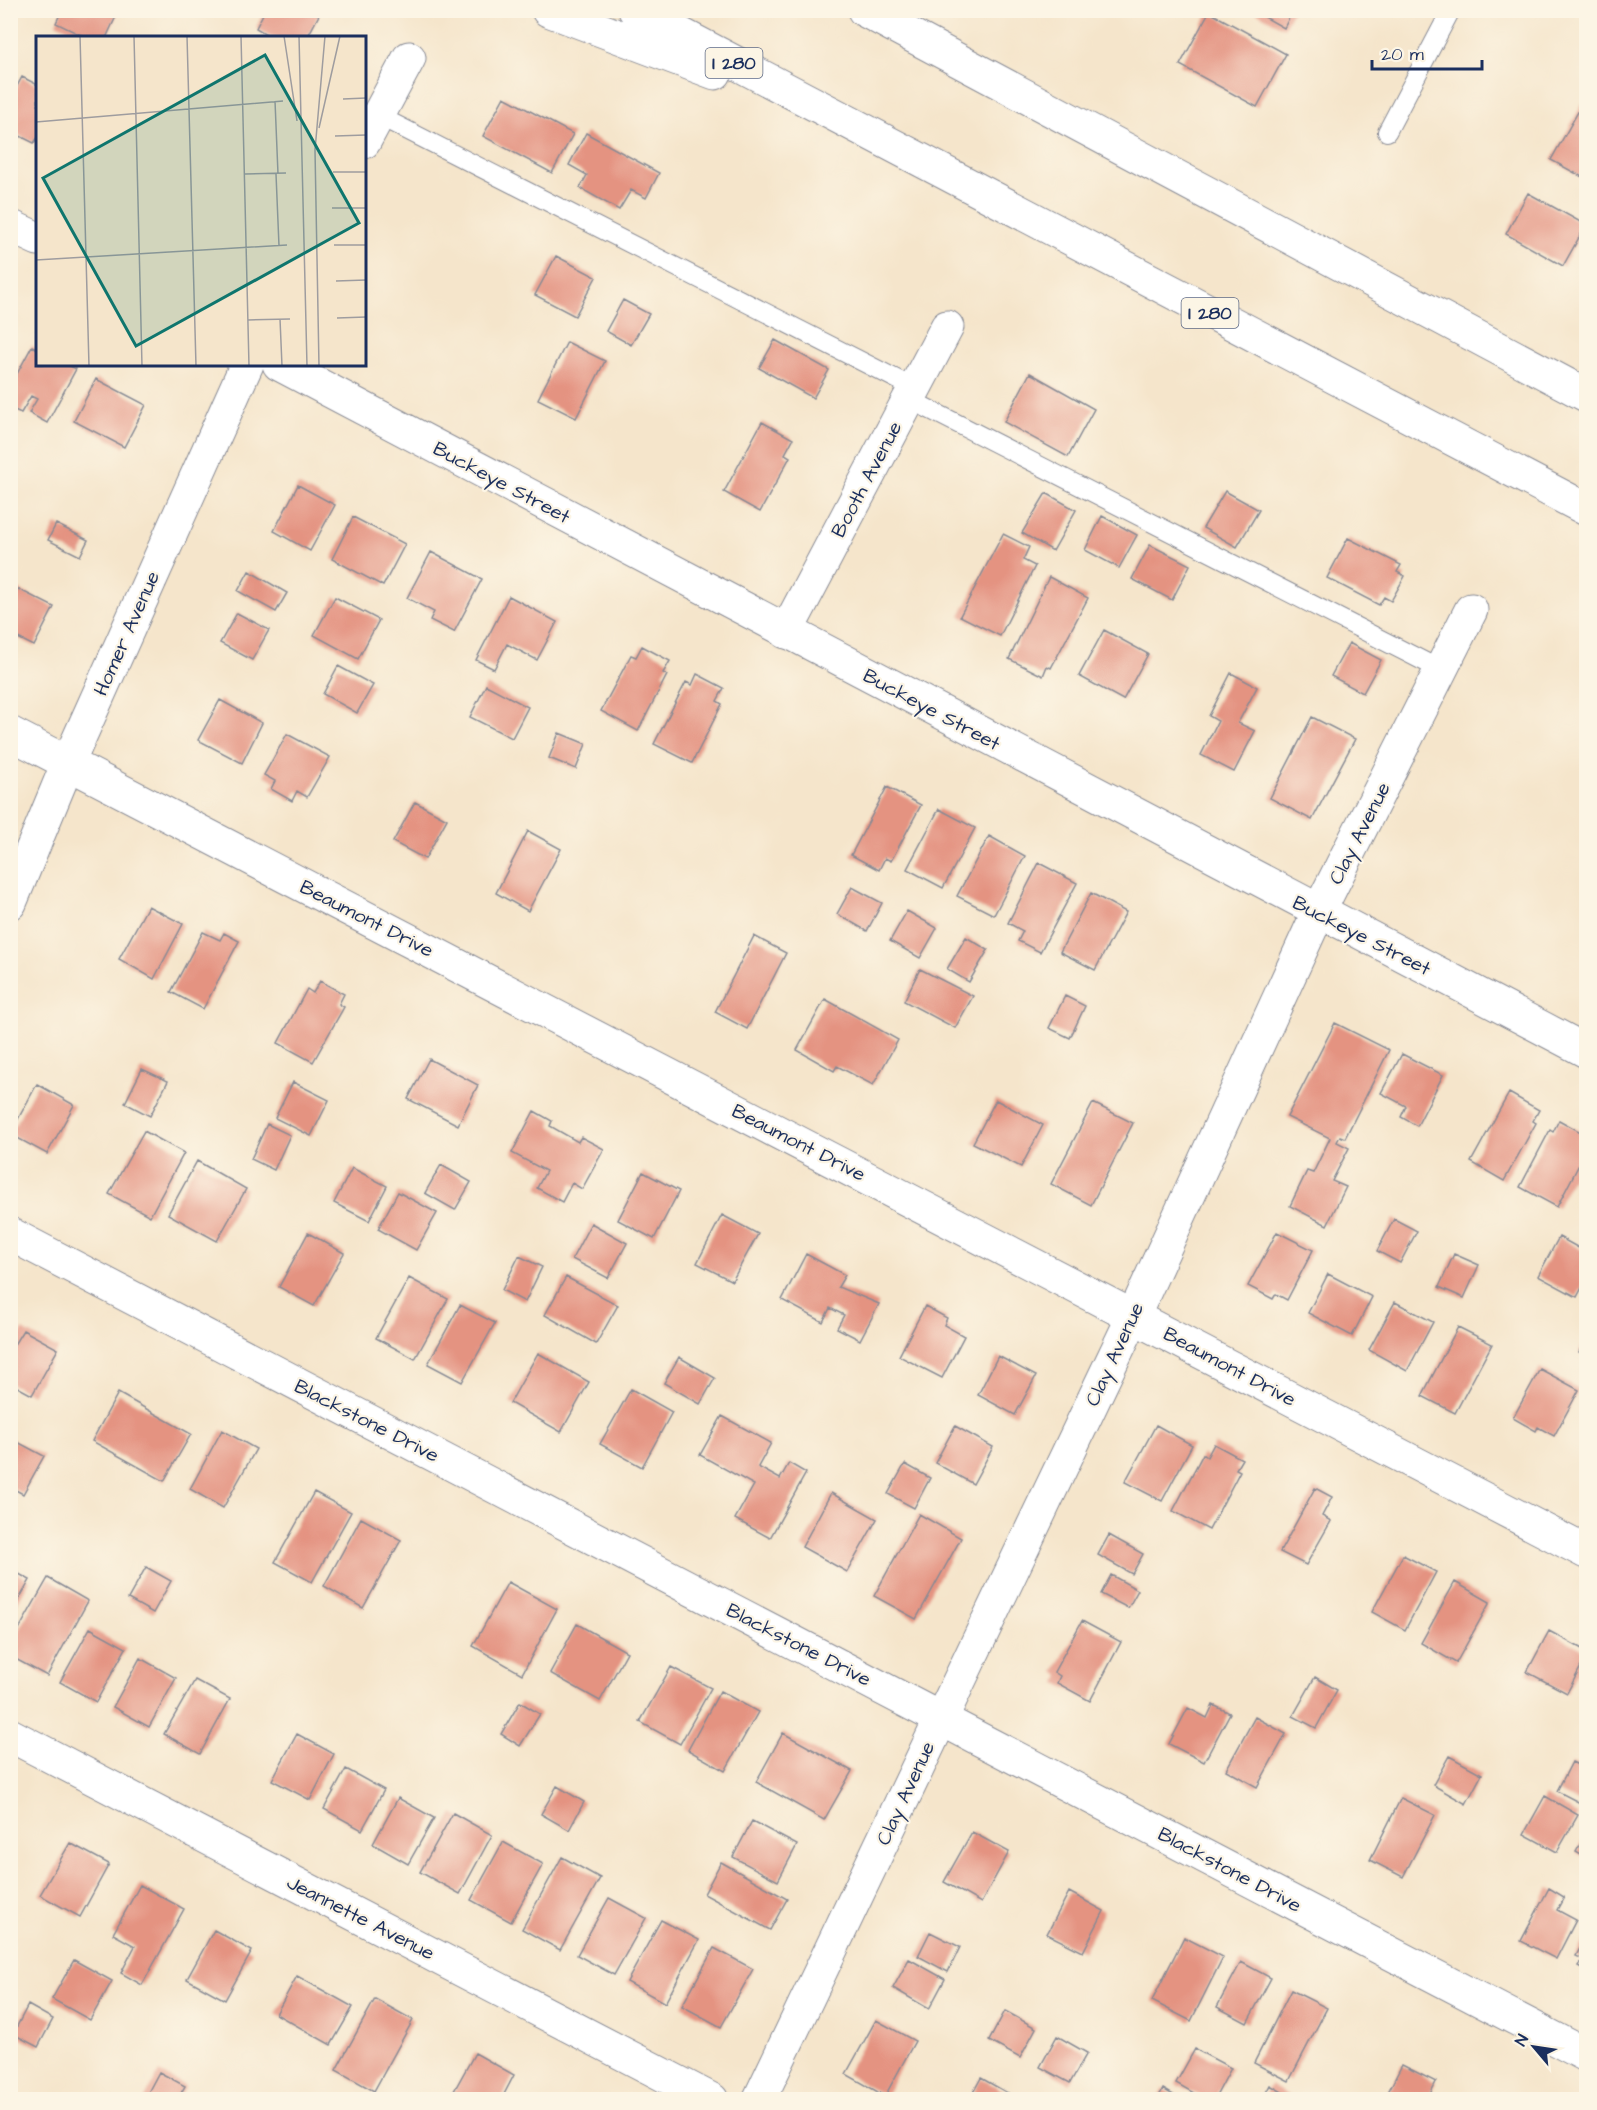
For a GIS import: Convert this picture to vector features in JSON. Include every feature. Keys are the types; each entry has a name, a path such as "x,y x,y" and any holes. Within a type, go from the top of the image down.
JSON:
{"main road":[{"path":"549,10 833,116"},
{"name":"I 280","path":"635,10 833,116 1587,509"},
{"path":"874,15 1587,395"},
{"path":"372,129 409,58"},
{"path":"10,226 36,239"},
{"name":"Booth Avenue","path":"786,632 947,327"},
{"name":"Homer Avenue","path":"10,903 68,763 246,366"},
{"name":"Buckeye Street","path":"283,366 1318,913 1587,1051"},
{"name":"Clay Avenue","path":"759,2100 1134,1315 1318,913 1471,610"},
{"name":"Beaumont Drive","path":"10,733 1587,1552"},
{"name":"Blackstone Drive","path":"10,1234 1587,2055"},
{"name":"Jeannette Avenue","path":"10,1735 712,2100"}],"lane":[{"path":"1387,132 1451,10"},
{"path":"372,129 911,394 1441,670"}],"building":[{"path":"62,10 119,10 107,36 83,36 56,23"},
{"path":"265,10 311,10 319,15 308,36 270,36 256,28"},
{"path":"1252,10 1293,10 1284,28"},
{"path":"1209,12 1286,54 1257,107 1180,65"},
{"path":"22,77 36,84 36,140 34,143 10,131 10,99"},
{"path":"504,97 573,134 552,173 483,136"},
{"path":"1583,103 1586,105 1586,179 1551,160"},
{"path":"586,133 659,173 646,198 631,190 619,210 580,188 587,175 569,165"},
{"path":"1528,193 1586,225 1563,266 1506,234"},
{"path":"556,256 596,277 575,316 535,295"},
{"path":"623,300 649,314 631,345 606,331"},
{"path":"775,340 829,370 813,398 759,368"},
{"path":"567,342 605,361 576,418 538,399"},
{"path":"32,346 36,348 36,366 70,366 76,369 47,423 29,413 37,399 31,396 21,413 10,408 10,387"},
{"path":"1030,373 1094,409 1068,457 1004,422"},
{"path":"96,379 146,405 124,447 74,421"},
{"path":"762,422 793,439 785,454 790,457 760,512 724,492"},
{"path":"298,485 335,505 310,551 274,531"},
{"path":"1225,491 1259,510 1237,547 1203,528"},
{"path":"1046,493 1076,510 1053,551 1022,533"},
{"path":"1102,516 1137,535 1119,568 1085,550"},
{"path":"353,517 405,544 383,586 332,559"},
{"path":"56,524 88,540 80,556 48,540"},
{"path":"1003,534 1029,547 1023,560 1035,566 1000,636 960,616"},
{"path":"1348,538 1401,565 1397,572 1405,576 1391,601 1384,597 1379,605 1327,578"},
{"path":"1150,545 1190,565 1172,600 1132,579"},
{"path":"431,552 482,579 454,632 430,620 434,612 407,598"},
{"path":"249,571 287,593 276,612 238,591"},
{"path":"1049,577 1088,598 1051,668 1047,666 1043,676 1009,659"},
{"path":"10,585 54,607 34,646 10,634"},
{"path":"509,596 557,622 537,660 507,644 494,669 476,660"},
{"path":"335,597 379,620 358,659 314,635"},
{"path":"237,613 269,630 252,660 220,643"},
{"path":"1104,630 1148,654 1123,700 1079,676"},
{"path":"1349,643 1381,660 1363,693 1331,676"},
{"path":"642,646 670,661 663,673 667,675 638,731 601,711 631,655 636,657"},
{"path":"338,666 373,685 357,713 323,694"},
{"path":"1231,673 1257,687 1238,723 1255,731 1234,772 1201,755 1218,721 1209,716"},
{"path":"697,674 724,688 717,701 722,704 692,763 654,744 686,682 692,685"},
{"path":"486,685 528,707 512,738 470,717"},
{"path":"220,700 262,723 242,763 198,740"},
{"path":"1312,717 1355,739 1312,820 1270,798"},
{"path":"559,733 586,744 576,769 549,758"},
{"path":"287,734 330,757 307,797 297,791 292,801 271,789 275,781 264,775"},
{"path":"887,787 921,805 891,861 885,858 879,870 851,855"},
{"path":"415,802 447,819 425,859 393,842"},
{"path":"939,809 975,828 943,888 907,869"},
{"path":"528,831 561,849 528,911 496,893"},
{"path":"989,836 1025,856 994,915 957,896"},
{"path":"1039,863 1077,883 1040,952 1018,941 1023,931 1008,923"},
{"path":"852,887 882,903 867,931 837,914"},
{"path":"1091,893 1126,912 1095,970 1060,952"},
{"path":"148,906 183,924 154,979 119,959"},
{"path":"907,911 937,928 920,958 890,941"},
{"path":"203,932 220,940 224,933 239,941 203,1009 171,992"},
{"path":"754,936 786,953 747,1029 715,1012"},
{"path":"966,937 988,950 969,982 947,969"},
{"path":"920,969 973,996 955,1028 904,1001"},
{"path":"320,981 344,994 339,1004 344,1007 313,1062 278,1043 307,989 313,993"},
{"path":"1065,996 1085,1006 1070,1038 1049,1028"},
{"path":"825,999 898,1040 873,1085 837,1066 834,1071 797,1050"},
{"path":"1335,1023 1389,1050 1345,1138 1340,1136 1337,1142 1349,1148 1332,1181 1346,1187 1327,1225 1290,1206 1307,1171 1313,1173 1330,1138 1287,1117"},
{"path":"1402,1054 1443,1075 1417,1126 1401,1117 1406,1106 1381,1093"},
{"path":"429,1059 478,1085 458,1125 408,1099"},
{"path":"142,1069 168,1081 150,1116 125,1103"},
{"path":"293,1082 329,1100 311,1136 275,1118"},
{"path":"37,1084 74,1105 47,1154 10,1134"},
{"path":"1509,1093 1539,1110 1533,1121 1536,1123 1504,1181 1471,1162"},
{"path":"996,1100 1043,1125 1021,1167 973,1143"},
{"path":"1093,1103 1133,1123 1091,1205 1051,1184"},
{"path":"534,1111 552,1121 550,1126 578,1142 581,1137 604,1149 582,1189 572,1183 562,1202 537,1188 546,1171 512,1153"},
{"path":"1559,1120 1586,1135 1580,1147 1586,1151 1557,1207 1520,1187 1550,1130 1553,1132"},
{"path":"267,1124 290,1135 274,1170 251,1159"},
{"path":"144,1131 184,1153 150,1216 109,1194"},
{"path":"197,1161 246,1189 217,1241 168,1214"},
{"path":"441,1165 471,1182 455,1210 425,1193"},
{"path":"352,1168 387,1186 369,1221 334,1203"},
{"path":"643,1172 679,1191 654,1239 618,1220"},
{"path":"398,1192 437,1213 416,1250 378,1229"},
{"path":"722,1215 758,1234 732,1281 697,1263"},
{"path":"1394,1219 1417,1231 1400,1263 1377,1251"},
{"path":"591,1223 627,1243 608,1278 572,1259"},
{"path":"1277,1232 1313,1250 1287,1300 1276,1294 1273,1299 1248,1286"},
{"path":"308,1233 344,1253 314,1306 279,1287"},
{"path":"1559,1237 1586,1252 1586,1280 1577,1297 1538,1276"},
{"path":"806,1254 845,1275 838,1287 879,1304 860,1340 837,1328 844,1315 830,1308 823,1322 782,1300"},
{"path":"1454,1254 1479,1265 1464,1298 1439,1287"},
{"path":"519,1256 542,1267 525,1302 502,1290"},
{"path":"1328,1274 1372,1297 1352,1336 1308,1313"},
{"path":"566,1277 618,1305 596,1344 545,1315"},
{"path":"409,1278 448,1299 415,1359 376,1338"},
{"path":"1395,1302 1433,1322 1407,1371 1369,1350"},
{"path":"460,1305 495,1323 462,1382 428,1364"},
{"path":"925,1306 947,1318 944,1325 964,1336 942,1378 899,1356"},
{"path":"1458,1327 1492,1344 1455,1413 1422,1396"},
{"path":"23,1330 58,1349 32,1395 10,1383 10,1351"},
{"path":"1586,1338 1586,1356 1579,1352"},
{"path":"538,1353 589,1382 561,1432 510,1403"},
{"path":"998,1356 1036,1376 1015,1415 978,1395"},
{"path":"679,1357 715,1378 700,1404 664,1383"},
{"path":"1540,1369 1579,1390 1554,1436 1538,1427 1536,1431 1513,1418"},
{"path":"631,1389 672,1412 642,1467 600,1444"},
{"path":"118,1393 191,1434 164,1481 92,1441"},
{"path":"722,1416 771,1443 758,1467 780,1479 789,1463 806,1473 770,1538 735,1519 754,1485 700,1455"},
{"path":"1156,1425 1192,1445 1162,1501 1125,1482"},
{"path":"955,1426 993,1447 973,1484 935,1463"},
{"path":"222,1430 256,1449 223,1508 190,1489"},
{"path":"10,1438 44,1456 23,1494 10,1487"},
{"path":"1214,1444 1242,1459 1236,1469 1240,1471 1209,1530 1173,1511 1203,1454 1207,1457"},
{"path":"905,1464 930,1478 914,1508 888,1494"},
{"path":"1315,1488 1332,1497 1322,1516 1331,1521 1306,1565 1280,1552"},
{"path":"314,1492 351,1512 312,1582 275,1562"},
{"path":"831,1493 877,1519 847,1572 802,1547"},
{"path":"919,1514 961,1538 916,1619 874,1596"},
{"path":"361,1518 401,1540 363,1608 324,1586"},
{"path":"1109,1535 1143,1554 1132,1574 1098,1555"},
{"path":"1403,1555 1436,1572 1405,1630 1372,1612"},
{"path":"146,1567 171,1581 153,1613 128,1599"},
{"path":"10,1569 30,1580 10,1615"},
{"path":"1111,1575 1138,1590 1128,1608 1101,1594"},
{"path":"48,1578 88,1601 47,1676 10,1656 10,1645"},
{"path":"508,1582 557,1609 522,1674 473,1646"},
{"path":"1455,1582 1490,1602 1456,1663 1421,1643"},
{"path":"1082,1621 1121,1642 1090,1701 1057,1683 1060,1676 1054,1672"},
{"path":"577,1624 627,1652 600,1701 550,1673"},
{"path":"90,1628 126,1648 96,1702 60,1682"},
{"path":"1549,1631 1586,1651 1586,1657 1567,1693 1527,1672"},
{"path":"140,1658 176,1678 149,1727 113,1707"},
{"path":"671,1667 711,1688 680,1744 640,1722"},
{"path":"1315,1677 1337,1690 1316,1728 1293,1716"},
{"path":"195,1680 230,1699 200,1754 164,1734"},
{"path":"720,1691 758,1712 725,1771 688,1750"},
{"path":"520,1702 540,1714 520,1746 501,1734"},
{"path":"1213,1705 1230,1713 1204,1762 1169,1744 1188,1708 1207,1718"},
{"path":"1255,1717 1286,1734 1257,1787 1226,1770"},
{"path":"783,1733 852,1771 824,1820 756,1782"},
{"path":"297,1734 334,1754 310,1800 272,1780"},
{"path":"1449,1756 1482,1774 1466,1804 1433,1785"},
{"path":"1572,1762 1586,1769 1586,1806 1557,1791"},
{"path":"346,1769 384,1790 362,1830 324,1809"},
{"path":"557,1786 584,1802 569,1830 541,1814"},
{"path":"1545,1796 1578,1815 1557,1852 1524,1834"},
{"path":"398,1798 434,1818 408,1864 373,1844"},
{"path":"1401,1798 1435,1815 1403,1877 1370,1860"},
{"path":"453,1813 492,1835 460,1894 420,1872"},
{"path":"752,1821 797,1845 778,1881 733,1857"},
{"path":"972,1832 1009,1852 981,1903 944,1882"},
{"path":"1586,1834 1586,1858 1576,1852"},
{"path":"503,1842 543,1864 511,1922 471,1900"},
{"path":"70,1843 109,1864 80,1917 40,1895"},
{"path":"562,1857 600,1878 560,1950 522,1929"},
{"path":"721,1862 787,1899 770,1930 704,1894"},
{"path":"140,1885 184,1909 142,1985 121,1973 135,1946 113,1934"},
{"path":"1549,1888 1564,1897 1557,1910 1576,1920 1556,1959 1521,1941"},
{"path":"1069,1892 1104,1911 1083,1952 1047,1934"},
{"path":"609,1898 646,1918 614,1975 577,1955"},
{"path":"661,1920 699,1940 665,2003 627,1982"},
{"path":"214,1930 252,1951 225,2000 187,1979"},
{"path":"930,1932 960,1947 948,1972 918,1956"},
{"path":"1184,1937 1223,1957 1191,2021 1152,2001"},
{"path":"1586,1937 1586,1970 1579,1966 1583,1959 1576,1956"},
{"path":"714,1948 753,1969 721,2027 682,2006"},
{"path":"909,1959 945,1979 929,2009 893,1988"},
{"path":"74,1960 112,1981 90,2020 52,1999"},
{"path":"1241,1962 1271,1978 1247,2023 1217,2007"},
{"path":"297,1976 353,2007 331,2045 276,2014"},
{"path":"1291,1990 1327,2008 1289,2081 1254,2063"},
{"path":"375,1999 413,2020 374,2091 336,2070"},
{"path":"28,2005 53,2019 38,2047 13,2034"},
{"path":"1005,2011 1036,2028 1020,2058 989,2041"},
{"path":"876,2020 915,2041 885,2096 846,2074"},
{"path":"1057,2036 1087,2053 1070,2083 1040,2067"},
{"path":"1195,2049 1231,2068 1214,2100 1206,2100 1176,2083"},
{"path":"475,2053 514,2075 501,2100 449,2100"},
{"path":"1402,2065 1436,2082 1427,2100 1384,2100"},
{"path":"159,2072 185,2086 177,2100 144,2100"},
{"path":"981,2078 1020,2100 969,2100"},
{"path":"1270,2085 1296,2100 1262,2100"},
{"path":"1163,2089 1182,2100 1157,2100"}]}
